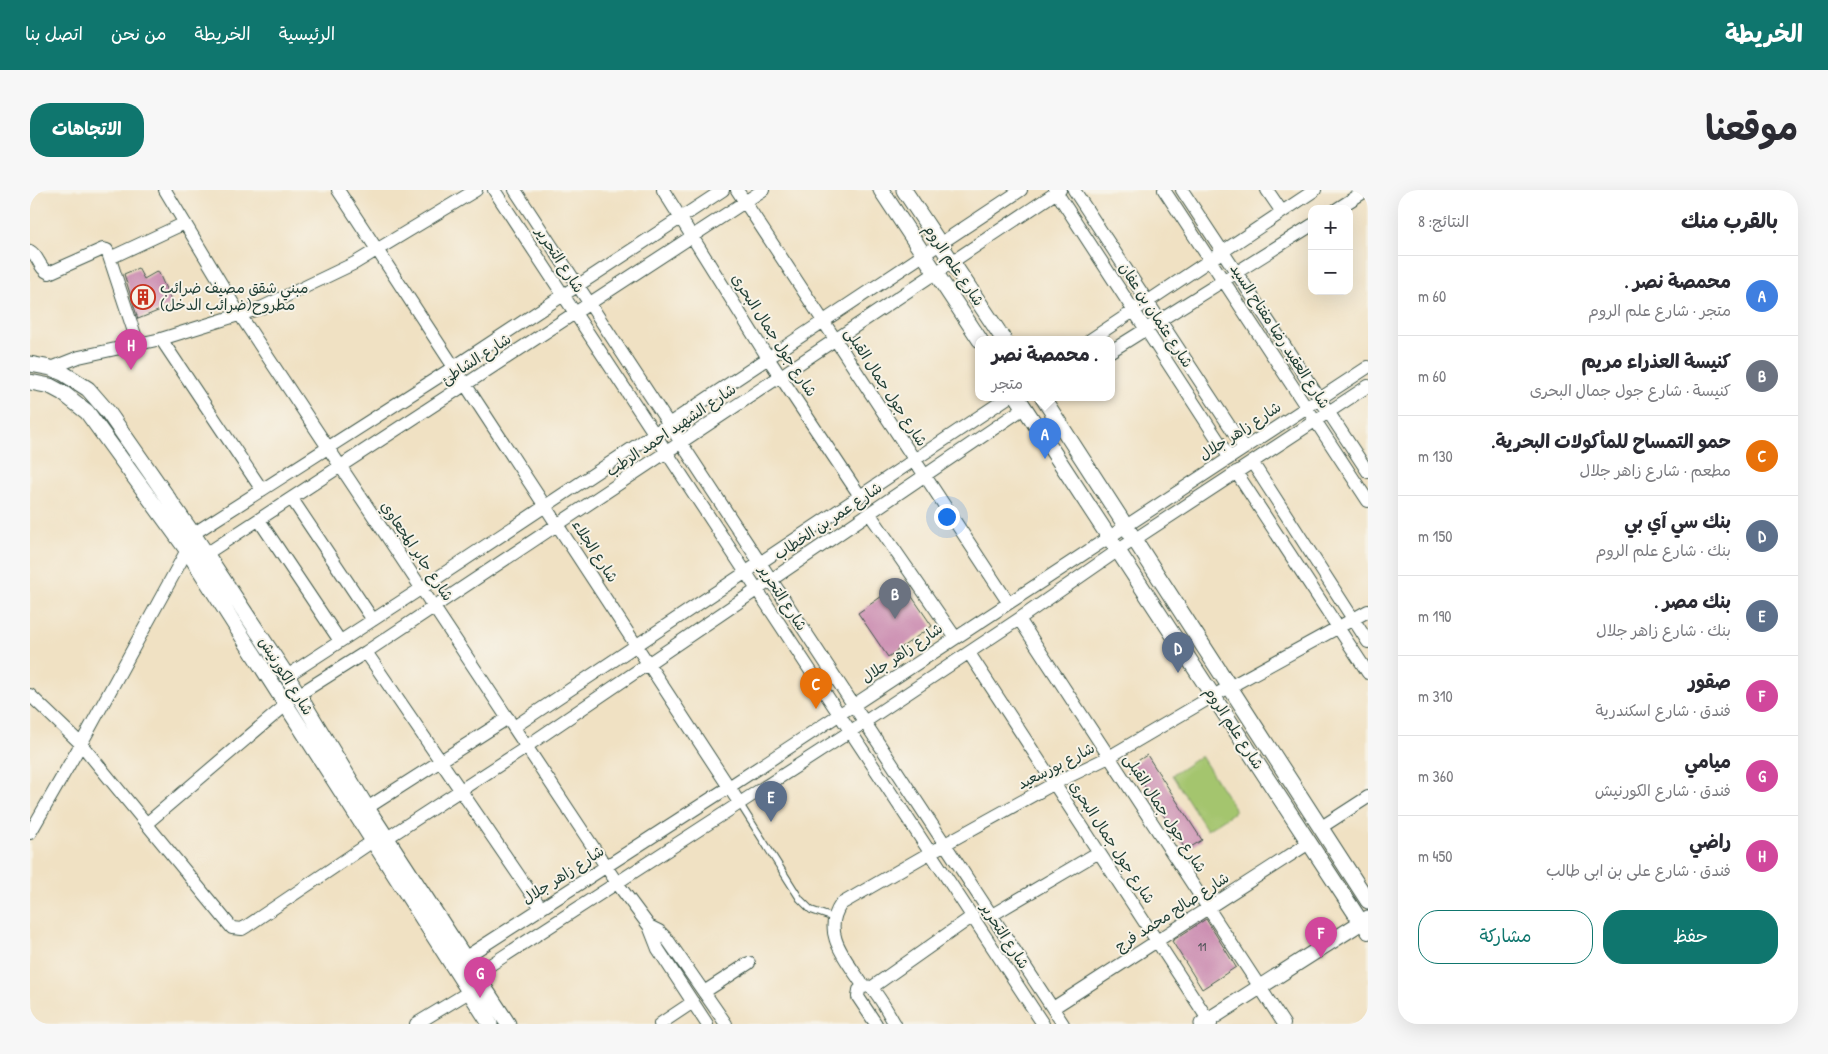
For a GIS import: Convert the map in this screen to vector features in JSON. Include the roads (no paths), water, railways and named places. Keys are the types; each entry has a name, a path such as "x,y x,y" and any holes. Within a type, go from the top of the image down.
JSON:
{"street":[{"name":"شارع جابر المجعاوي","path":"165,190 240,315 617,883 649,926 654,944 707,1024"},
{"name":"شارع الجلاء","path":"338,190 740,804"},
{"path":"33,382 93,354 161,339 261,308 377,251 476,190"},
{"name":"شارع التحرير","path":"494,190 840,714 1040,1023"},
{"name":"شارع التحرير","path":"515,190 1063,1024"},
{"name":"شارع جول جمال البحرى","path":"662,190 768,358 860,496"},
{"name":"شارع الشاطئ","path":"193,534 454,367 723,190"},
{"name":"شارع جول جمال القبلى","path":"737,190 1008,602"},
{"name":"شارع الشاطئ","path":"206,554 763,190"},
{"name":"شارع علم الروم","path":"881,190 977,336"},
{"name":"شارع علم الروم","path":"904,190 1001,336"},
{"name":"شارع الشهيد احمد الرطب","path":"287,676 1021,190"},
{"name":"شارع عثمان بن عفان","path":"1074,190 1244,448"},
{"name":"شارع العقيد رضا مفتاح السيد","path":"1164,190 1368,501"},
{"path":"1267,190 1282,212"},
{"path":"1096,336 1315,190"},
{"path":"1343,205 1367,190"},
{"name":"شارع الشهيد احمد الرطب","path":"146,824 293,700 1057,191"},
{"name":"شارع عثمان بن عفان","path":"1057,191 1229,457"},
{"name":"شارع العقيد رضا مفتاح السيد","path":"1187,192 1223,252 1368,472"},
{"path":"110,258 185,223"},
{"path":"1115,349 1308,227"},
{"path":"30,251 34,253 43,270 49,273 103,249 106,250 138,344"},
{"path":"161,339 262,490"},
{"name":"شارع الكورنيش","path":"30,364 58,370 88,389 108,412 193,534 287,676 293,700 459,962 490,1024"},
{"name":"شارع زاهر جلال","path":"459,962 1368,367"},
{"path":"58,370 69,397 88,389"},
{"name":"شارع الكورنيش","path":"33,382 50,386 69,397 87,412 97,425 293,700 367,808 380,840"},
{"path":"416,1024 469,983 617,883 865,722 1019,619 1117,550 1368,386"},
{"name":"شارع عمر بن الخطاب","path":"367,808 440,762 511,723 637,645 1002,401"},
{"name":"شارع علم الروم","path":"1045,401 1368,901"},
{"name":"شارع علم الروم","path":"1021,403 1309,844 1366,924"},
{"name":"شارع عمر بن الخطاب","path":"146,824 227,924 237,930 247,926 460,791 527,746 925,476 1021,403"},
{"path":"1252,462 1368,642"},
{"path":"1236,472 1368,673"},
{"path":"292,499 373,620"},
{"path":"869,513 955,637"},
{"path":"259,520 340,641"},
{"path":"30,833 187,550"},
{"name":"شارع بورسعيد","path":"834,918 841,904 1055,783 1109,757 1213,696 1368,611"},
{"name":"شارع جول جمال القبلى","path":"1019,619 1284,1024"},
{"path":"366,652 541,908"},
{"name":"شارع جول جمال البحرى","path":"969,653 1158,942 1207,1023"},
{"path":"30,695 81,744 146,824"},
{"path":"1320,828 1368,797"},
{"name":"شارع صالح محمد فرج","path":"1053,1008 1309,844"},
{"path":"992,915 1099,852"},
{"path":"876,1024 858,997 859,990 867,987 972,916"},
{"path":"834,918 832,931 836,943 895,1024"},
{"path":"1207,1023 1260,987 1366,924"},
{"name":"شارع جابر المجعاوي","path":"649,926 659,931 667,939 726,1024"},
{"path":"704,992 749,963"},
{"name":"شارع الكورنيش","path":"469,983 508,1024"},
{"path":"660,1024 693,1002"}],"lane":[{"name":"شارع الجلاء","path":"740,804 800,900 811,910 834,918"}],"place":[{"name":"مبني شقق مصيف ضرائب مطروح(ضرائب الدخل)","path":"143,297"},
{"name":"راضي","path":"131,370"},
{"name":"محمصة نصر .","path":"1045,459"},
{"name":"كنيسة العذراء مريم","path":"895,619"},
{"name":"بنك سي آي بي","path":"1178,673"},
{"name":"حمو التمساح للمأكولات البحرية.","path":"816,709"},
{"name":"بنك مصر .","path":"771,822"},
{"name":"صقور","path":"1321,958"},
{"name":"ميامي","path":"480,998"}]}
